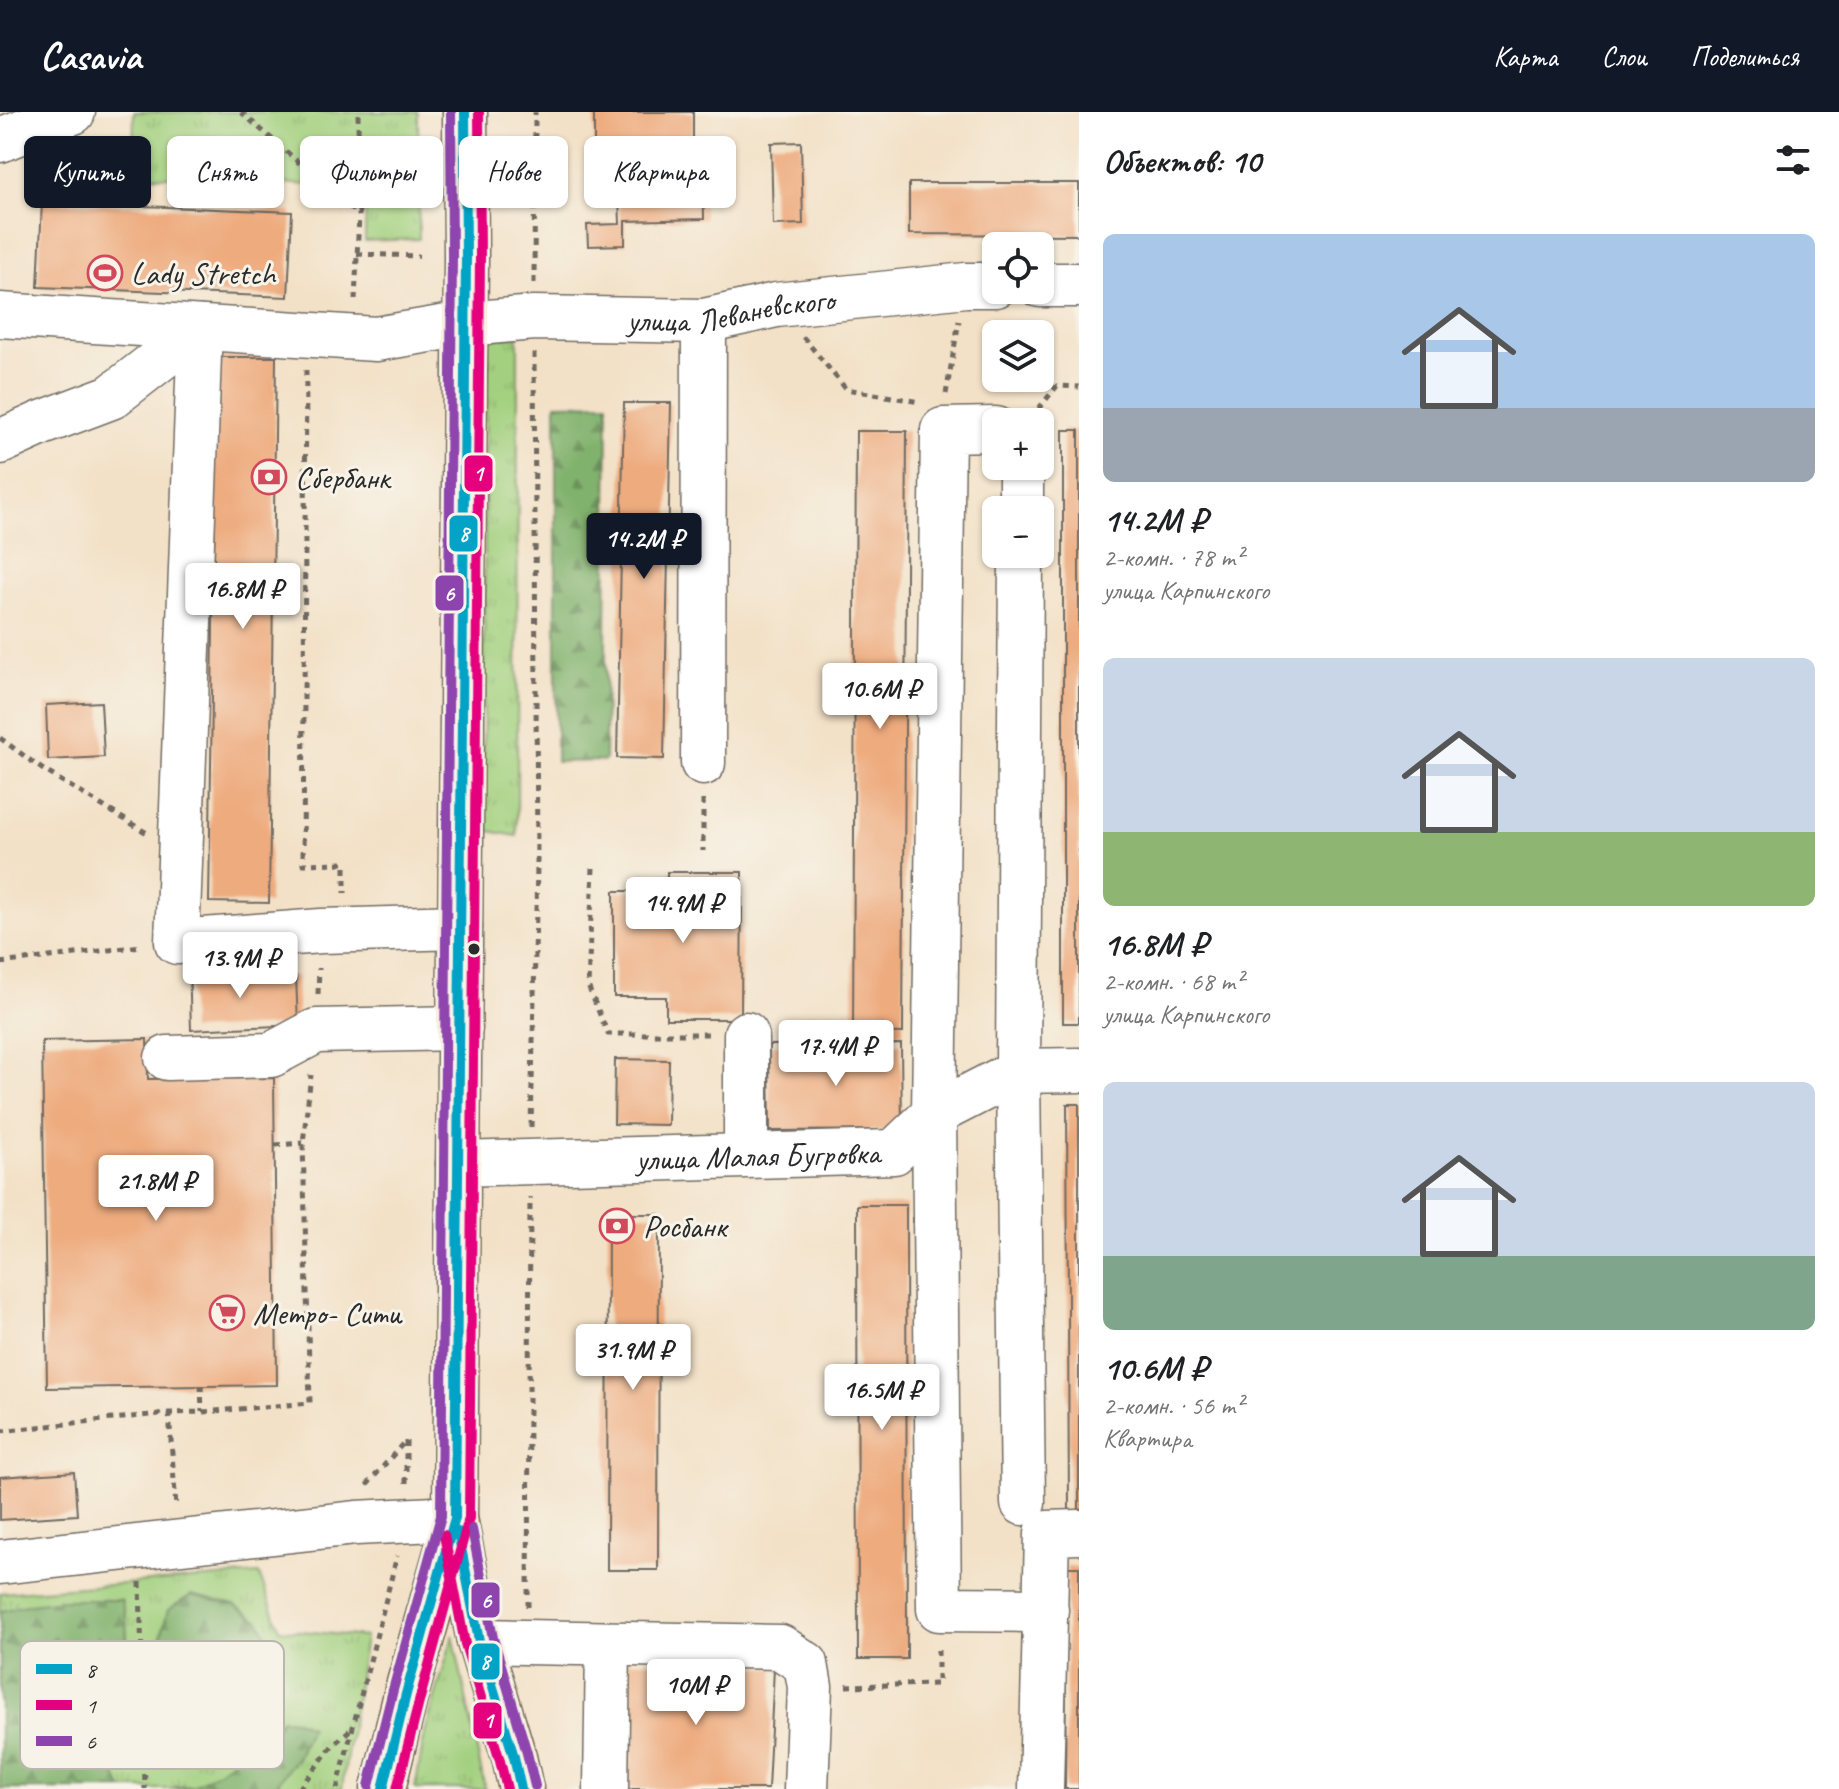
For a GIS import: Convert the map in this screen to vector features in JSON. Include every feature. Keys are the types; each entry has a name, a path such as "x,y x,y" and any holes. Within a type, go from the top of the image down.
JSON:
{"main road":[{"path":"465,112 455,1518 479,1641 521,1789"},
{"path":"383,1789 455,1518"}],"street":[{"path":"0,140 73,112"},
{"name":"улица Леваневского","path":"0,315 376,339 465,324 534,318 704,321 776,305 981,285"},
{"path":"1054,285 1079,285"},
{"path":"703,763 704,321"},
{"path":"0,442 111,397 200,328"},
{"path":"200,328 177,942 333,930 460,927"},
{"path":"982,426 944,418 934,1114 939,1609 1046,1610"},
{"path":"1021,568 1018,1071 1023,1503"},
{"path":"167,1058 271,1055 316,1031 460,1028"},
{"path":"746,1034 746,1155"},
{"name":"улица Малая Бугровка","path":"458,1164 894,1152 934,1114 1018,1071 1079,1070"},
{"path":"0,1562 356,1523 455,1518"},
{"path":"1041,1789 1047,1533 1079,1532"},
{"path":"479,1641 780,1647 806,1664 810,1687 806,1789"},
{"path":"606,1789 608,1644"}],"path":[{"path":"241,112 359,215"},
{"path":"353,337 359,215 358,112"},
{"path":"527,1642 530,1161 537,865 535,112"},
{"path":"357,254 419,256"},
{"path":"776,305 846,389 944,418 981,285"},
{"path":"0,1431 169,1413 310,1403 303,1143 316,1031 345,863 303,864 306,335"},
{"path":"1039,408 1057,386 1079,387"},
{"path":"0,738 42,769 181,854"},
{"path":"703,763 703,851"},
{"path":"593,868 588,986 608,1034 746,1034"},
{"path":"0,963 177,942"},
{"path":"275,1145 303,1143"},
{"path":"201,1385 202,1412"},
{"path":"169,1413 176,1514"},
{"path":"365,1488 406,1440"},
{"path":"337,1789 406,1520"},
{"path":"139,1547 141,1641"},
{"path":"810,1687 938,1684 939,1609"},
{"path":"299,1789 332,1746 353,1728"},
{"path":"145,1769 145,1789"}],"green space":[{"path":"134,112 418,112 418,136 300,136 300,184 284,183 284,136 167,136 167,177 151,176 151,136 134,136"},
{"path":"366,208 419,208 419,239 365,241"},
{"path":"518,336 517,836 483,830 486,339"},
{"path":"608,403 605,761 556,762 556,404"},
{"path":"259,1574 280,1629 365,1637 342,1789 0,1789 0,1593"},
{"path":"191,1595 235,1605 259,1621 271,1641 160,1641 168,1610"},
{"path":"62,1600 121,1600 127,1641 20,1641 20,1769 113,1769 122,1789 0,1789 0,1614 30,1604"},
{"path":"453,1635 485,1789 415,1789 425,1733"},
{"path":"284,1719 296,1720 310,1727 298,1756 273,1789 173,1789 193,1786 220,1770 284,1769"}],"building":[{"path":"594,112 693,112 693,136 594,136"},
{"path":"801,142 803,224 773,225 771,143"},
{"path":"909,183 1079,183 1079,235 1054,235 1054,232 909,234"},
{"path":"151,206 292,212 288,297 38,287 42,208"},
{"path":"619,208 704,208 704,219 625,221 625,245 588,246 587,225 620,224"},
{"path":"217,357 276,357 269,903 209,902"},
{"path":"624,403 671,403 664,759 617,758"},
{"path":"1063,430 1079,430 1079,1023 1063,1023"},
{"path":"856,431 907,431 903,1033 853,1032"},
{"path":"101,702 104,757 48,760 46,705"},
{"path":"667,872 742,872 741,1019 666,1019 666,997 614,997 614,891 667,891"},
{"path":"216,961 217,980 296,976 298,1025 191,1030 189,962"},
{"path":"147,1039 148,1079 274,1078 277,1385 47,1388 42,1041"},
{"path":"901,1044 902,1130 770,1131 769,1045"},
{"path":"615,1059 669,1060 668,1125 614,1124"},
{"path":"1067,1104 1079,1104 1079,1513 1069,1513"},
{"path":"857,1205 906,1205 907,1659 858,1659"},
{"path":"608,1214 659,1214 658,1570 607,1570"},
{"path":"74,1472 77,1515 0,1520 0,1477"},
{"path":"1067,1567 1079,1567 1079,1789 1065,1789"},
{"path":"626,1661 774,1668 768,1789 620,1789"}],"transit line":[{"name":"6","path":"369,1786 441,1516 451,112"},
{"name":"8","path":"383,1789 455,1518 465,112"},
{"name":"1","path":"397,1789 469,1518 479,112"},
{"name":"6","path":"472,1529 493,1638 535,1786"},
{"name":"8","path":"458,1532 479,1641 521,1789"},
{"name":"1","path":"444,1535 465,1644 507,1789"}],"place":[{"name":"Lady Stretch","path":"105,273"},
{"name":"Сбербанк","path":"269,477"},
{"name":"Росбанк","path":"617,1226"},
{"name":"Метро- Сити","path":"227,1313"}]}
